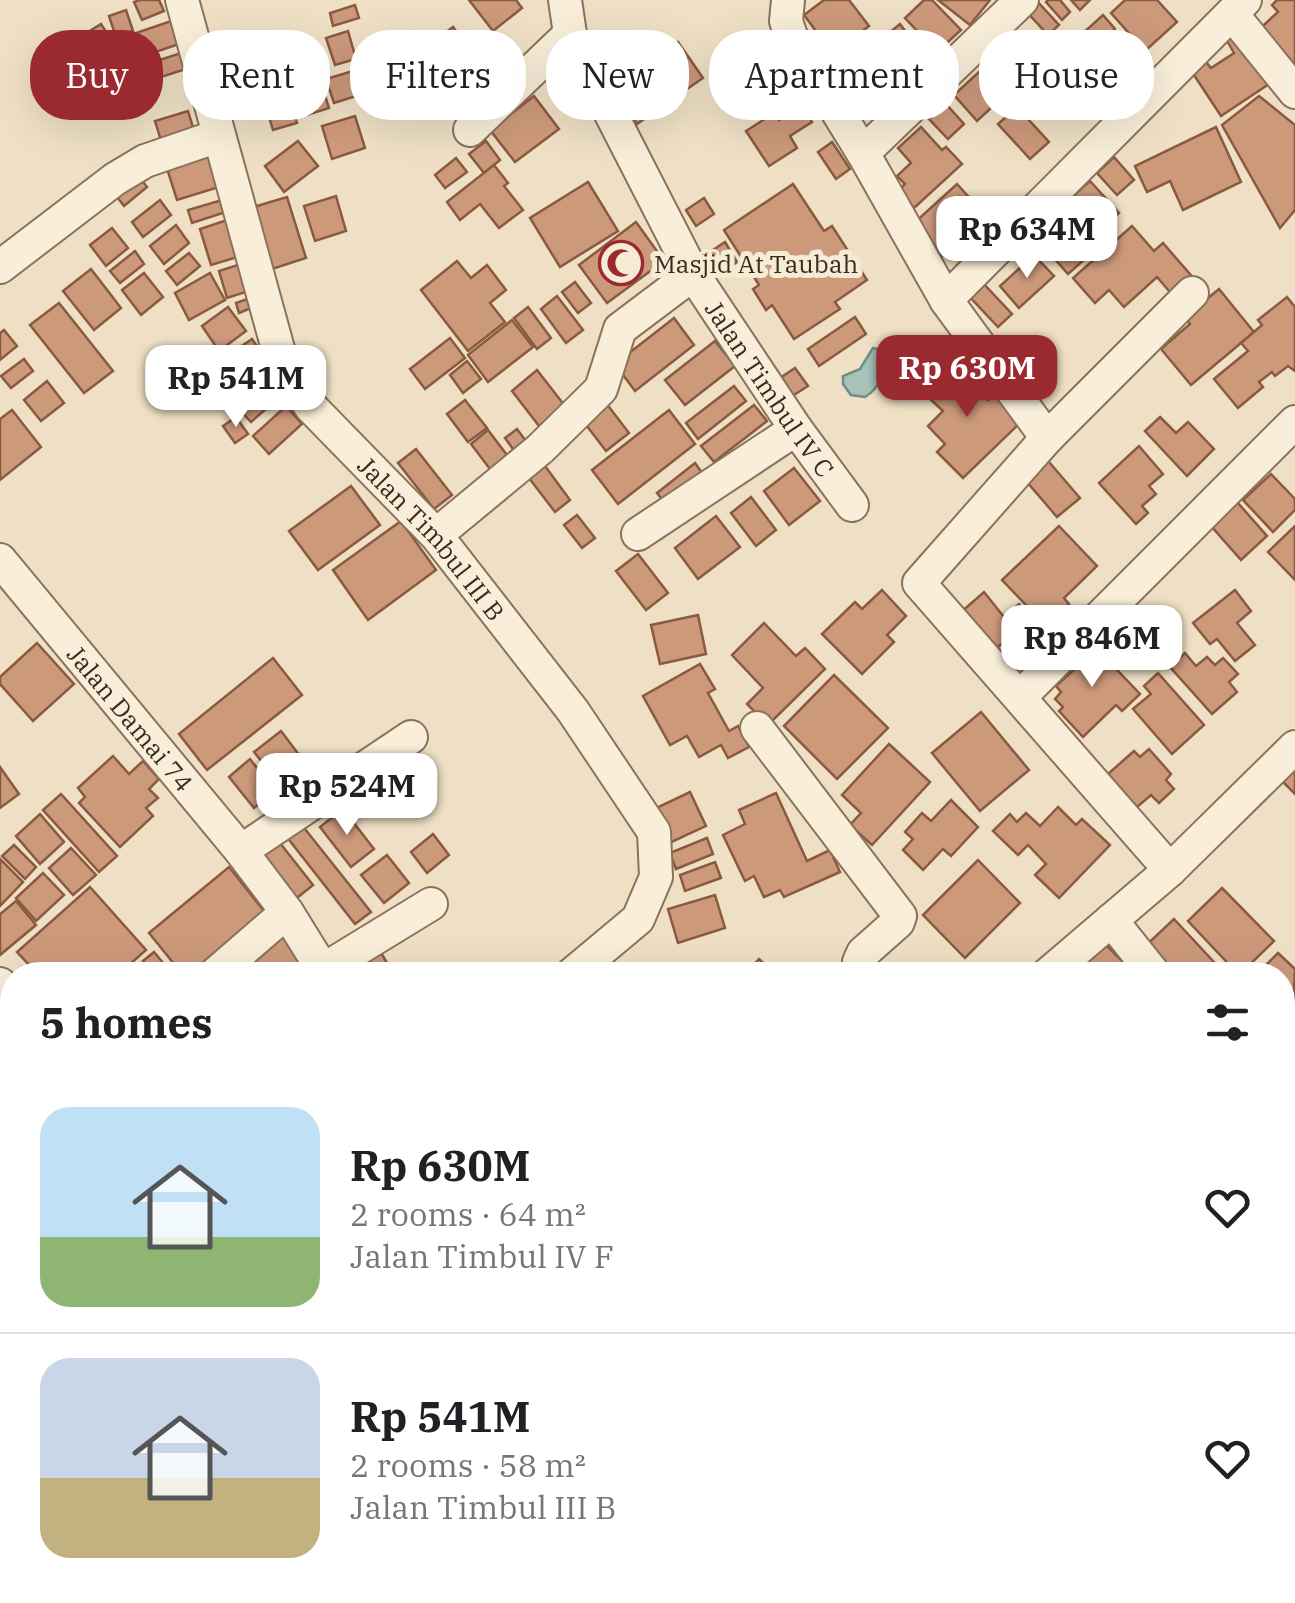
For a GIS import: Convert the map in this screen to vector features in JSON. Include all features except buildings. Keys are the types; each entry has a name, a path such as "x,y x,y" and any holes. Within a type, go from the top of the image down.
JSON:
{"street":[{"name":"Jalan Timbul III B","path":"182,0 283,367 311,407 436,534 573,711 654,832 656,876 638,918 586,962"},
{"name":"Jalan Timbul IV C","path":"565,0 569,30"},
{"path":"788,0 786,22 791,36 946,300 1047,438"},
{"path":"863,154 1022,0"},
{"path":"946,300 1238,7 1295,92"},
{"path":"470,130 546,57"},
{"name":"Jalan Timbul IV C","path":"614,120 693,274 796,429 852,504"},
{"path":"0,267 130,170 168,152 218,136"},
{"path":"436,534 540,449 601,389 620,329 693,274"},
{"path":"1170,870 919,583 1047,438 1192,293"},
{"path":"1020,698 1295,422"},
{"path":"638,534 796,429"},
{"name":"Jalan Damai 74","path":"0,560 241,851 318,962"},
{"path":"757,728 900,916 863,953 860,962"},
{"path":"241,851 411,736"},
{"path":"1062,962 1170,870 1295,747"},
{"path":"341,962 431,904"},
{"path":"229,962 286,912"},
{"path":"1111,920 1145,962"}],"water":[{"path":"873,348 888,352 882,377 865,397 851,395 843,384 843,376 860,369"}],"place":[{"name":"Masjid At Taubah","path":"621,263"}]}
